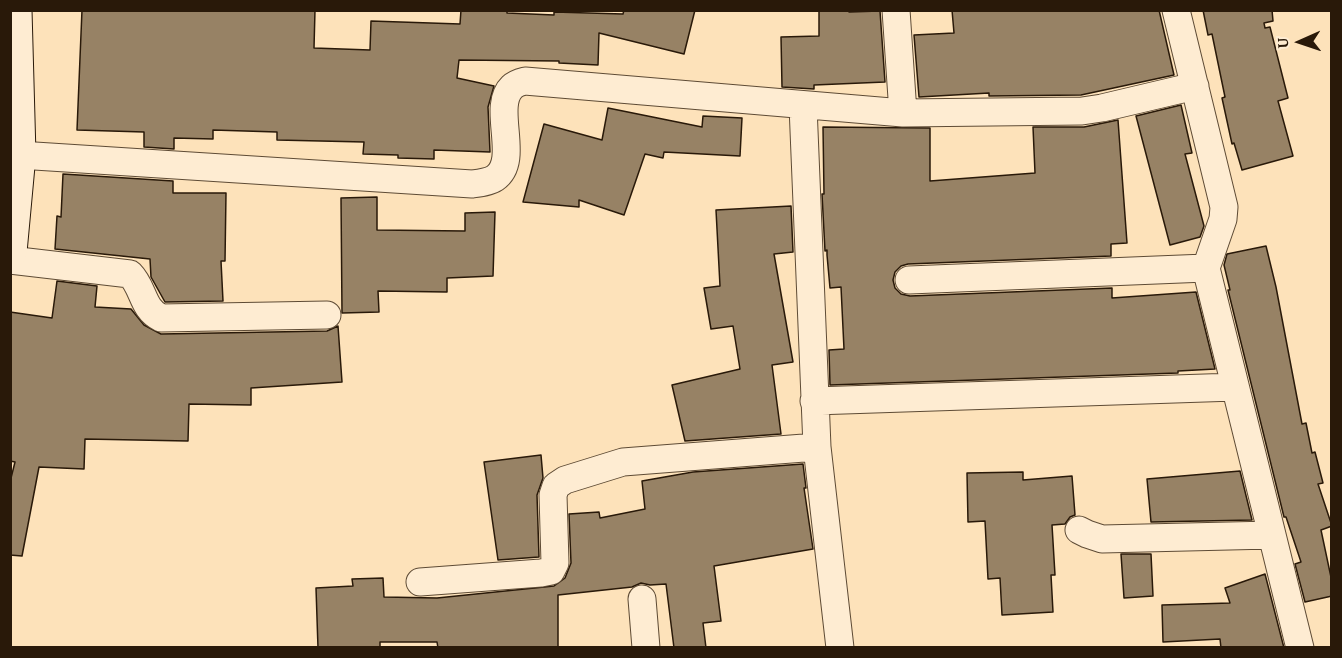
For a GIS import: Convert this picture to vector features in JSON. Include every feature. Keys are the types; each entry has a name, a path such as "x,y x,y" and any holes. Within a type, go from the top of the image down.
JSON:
{"street":[{"path":"10,252 19,155 15,10"},
{"path":"896,10 903,113"},
{"path":"1176,10 1224,207 1223,219 1206,268 1300,648"},
{"path":"19,155 472,184 493,179 500,174 506,153 505,107 508,92 513,86 525,81 903,113 1082,111 1195,86"},
{"path":"803,106 817,447 840,648"},
{"path":"10,260 130,274 135,279 147,308 153,315 161,318 327,315"},
{"path":"909,280 1206,268"},
{"path":"814,401 1235,387"},
{"path":"420,582 551,571 555,563 553,495 556,486 565,480 623,462 817,447"},
{"path":"1079,530 1102,539 1272,535"},
{"path":"642,599 646,648"}],"building":[{"path":"82,10 315,10 314,48 370,50 371,21 460,24 461,10 507,10 507,13 554,15 554,12 623,14 624,10 695,10 684,54 599,33 598,65 559,63 559,61 459,60 457,78 494,86 488,107 490,152 434,150 434,159 363,154 364,142 277,140 277,132 213,130 213,139 174,138 174,149 144,147 144,132 77,130"},
{"path":"819,10 880,11 885,82 814,85 814,89 782,87 781,37 819,36"},
{"path":"952,10 1159,10 1174,75 1081,95 989,96 989,93 919,97 914,35 954,33"},
{"path":"1203,10 1272,10 1273,21 1264,23 1265,28 1270,27 1288,98 1278,101 1293,156 1242,170 1234,143 1232,144 1212,34 1208,35"},
{"path":"1181,105 1192,153 1185,154 1204,226 1200,237 1170,245 1136,116"},
{"path":"608,108 702,127 703,116 742,118 740,156 664,152 663,158 645,154 624,215 579,200 579,207 523,202 544,124 602,140"},
{"path":"1118,120 1127,243 1111,244 1111,256 908,264 901,266 895,272 893,280 895,288 901,294 910,296 1112,288 1112,298 1196,292 1215,369 1178,371 1178,373 830,385 829,350 844,349 841,287 830,288 827,250 825,251 822,194 824,194 823,127 930,128 930,181 1035,173 1033,127 1084,127"},
{"path":"63,174 173,181 173,193 226,193 225,261 221,261 223,301 165,302 151,277 150,259 55,249 57,216 61,217"},
{"path":"377,197 377,230 465,231 465,213 495,212 493,276 447,278 447,292 378,291 379,312 342,313 341,198"},
{"path":"791,206 793,252 774,254 793,362 772,365 781,434 685,441 672,385 740,369 733,326 711,329 704,288 720,286 716,210"},
{"path":"1266,246 1302,424 1306,423 1312,453 1315,452 1323,483 1318,484 1332,526 1321,530 1332,582 1332,596 1305,602 1295,564 1301,562 1286,517 1284,517 1228,290 1230,290 1224,265 1227,254"},
{"path":"57,281 97,286 95,307 131,309 144,325 161,334 327,331 338,326 342,382 251,388 251,405 189,404 188,441 85,439 84,469 39,467 22,556 10,555 10,482 15,462 10,461 10,312 52,318"},
{"path":"541,455 543,478 537,495 539,557 498,560 484,462"},
{"path":"803,464 806,488 804,488 813,549 714,566 721,621 703,623 706,648 674,648 666,584 641,583 632,587 558,595 558,648 438,648 437,642 380,642 380,648 318,648 316,588 353,586 352,579 383,578 384,597 437,598 554,586 565,578 571,563 569,514 599,512 600,518 645,509 642,481 693,472"},
{"path":"1240,471 1252,520 1151,522 1147,479"},
{"path":"1023,472 1023,480 1072,476 1075,515 1070,517 1065,524 1052,525 1055,575 1051,575 1053,612 1002,615 1000,578 988,579 985,521 968,522 967,473"},
{"path":"1121,554 1151,554 1153,596 1124,598"},
{"path":"1265,574 1284,648 1221,648 1220,639 1163,642 1162,605 1230,603 1225,588"}]}
